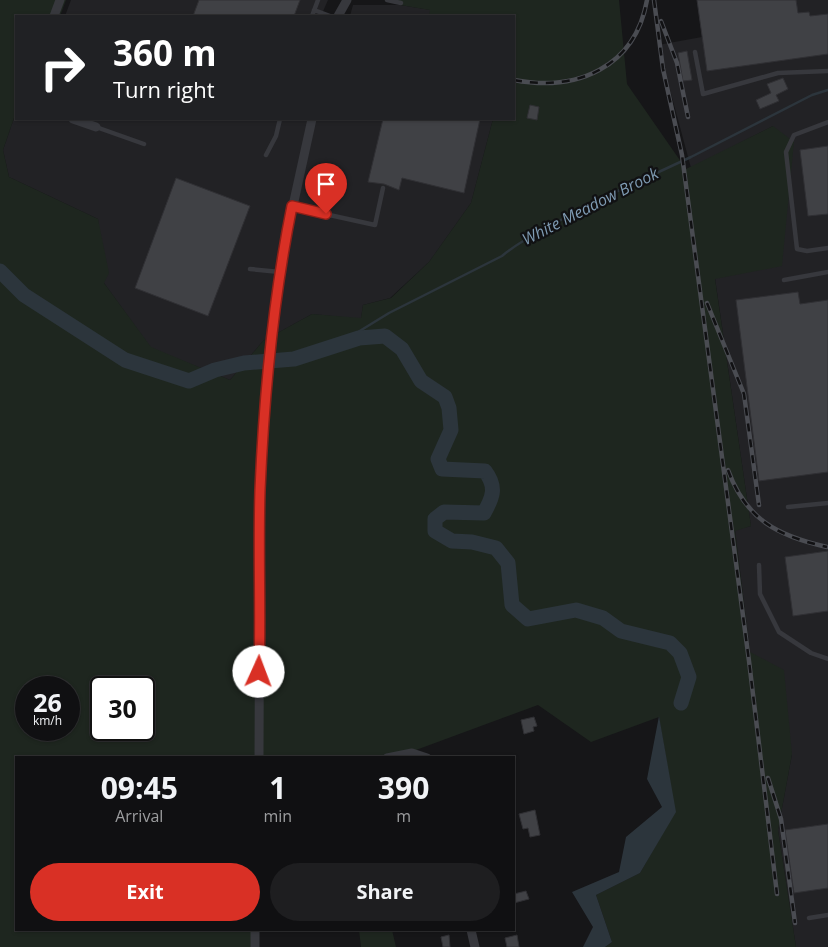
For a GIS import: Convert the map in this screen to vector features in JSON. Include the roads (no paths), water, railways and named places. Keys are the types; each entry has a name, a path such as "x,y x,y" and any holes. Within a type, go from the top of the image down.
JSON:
{"street":[{"path":"54,15 60,0"},
{"path":"339,15 347,0"},
{"path":"76,120 96,127"},
{"path":"259,756 260,492 269,352 280,272 292,206 312,120"},
{"path":"397,756 412,753 421,756"},
{"path":"255,931 255,947"},
{"path":"471,931 475,947"}],"lane":[{"path":"312,15 318,0"},
{"path":"387,0 401,3"},
{"path":"314,10 327,15"},
{"path":"695,52 703,94 778,73 828,71"},
{"path":"266,155 276,136 280,120"},
{"path":"828,122 794,135 786,152 797,249 806,251 828,248"},
{"path":"96,127 144,144"},
{"path":"292,206 375,224 383,188"},
{"path":"250,269 280,272"},
{"path":"784,280 828,272"},
{"path":"788,507 828,502"},
{"path":"759,564 760,594 779,632 812,653 828,659"},
{"path":"809,918 828,915"}],"waterway":[{"name":"White Meadow Brook","path":"332,348 389,313 502,256 520,243 579,209 691,157 812,95 828,90"},
{"path":"0,271 24,295 125,360 189,381 215,370 244,363 294,359 359,338 385,336 402,349 421,381 445,397 449,408 451,430 438,459 442,469 485,471 491,482 490,502 484,513 444,512 435,519 435,531 452,541 472,542 496,548 508,563 512,605 528,619 576,610 603,618 621,631 670,643 680,653 689,677 681,703"}],"railway":[{"path":"515,80 537,83 559,82 580,78 599,70 616,58 630,43 640,23 647,0"},
{"path":"654,0 663,69 682,155 749,661 777,894"},
{"path":"661,21 677,63 688,117"},
{"path":"707,303 744,394 759,505"},
{"path":"728,470 744,502 766,523 793,537 827,547"},
{"path":"768,778 781,819 795,923"}]}
